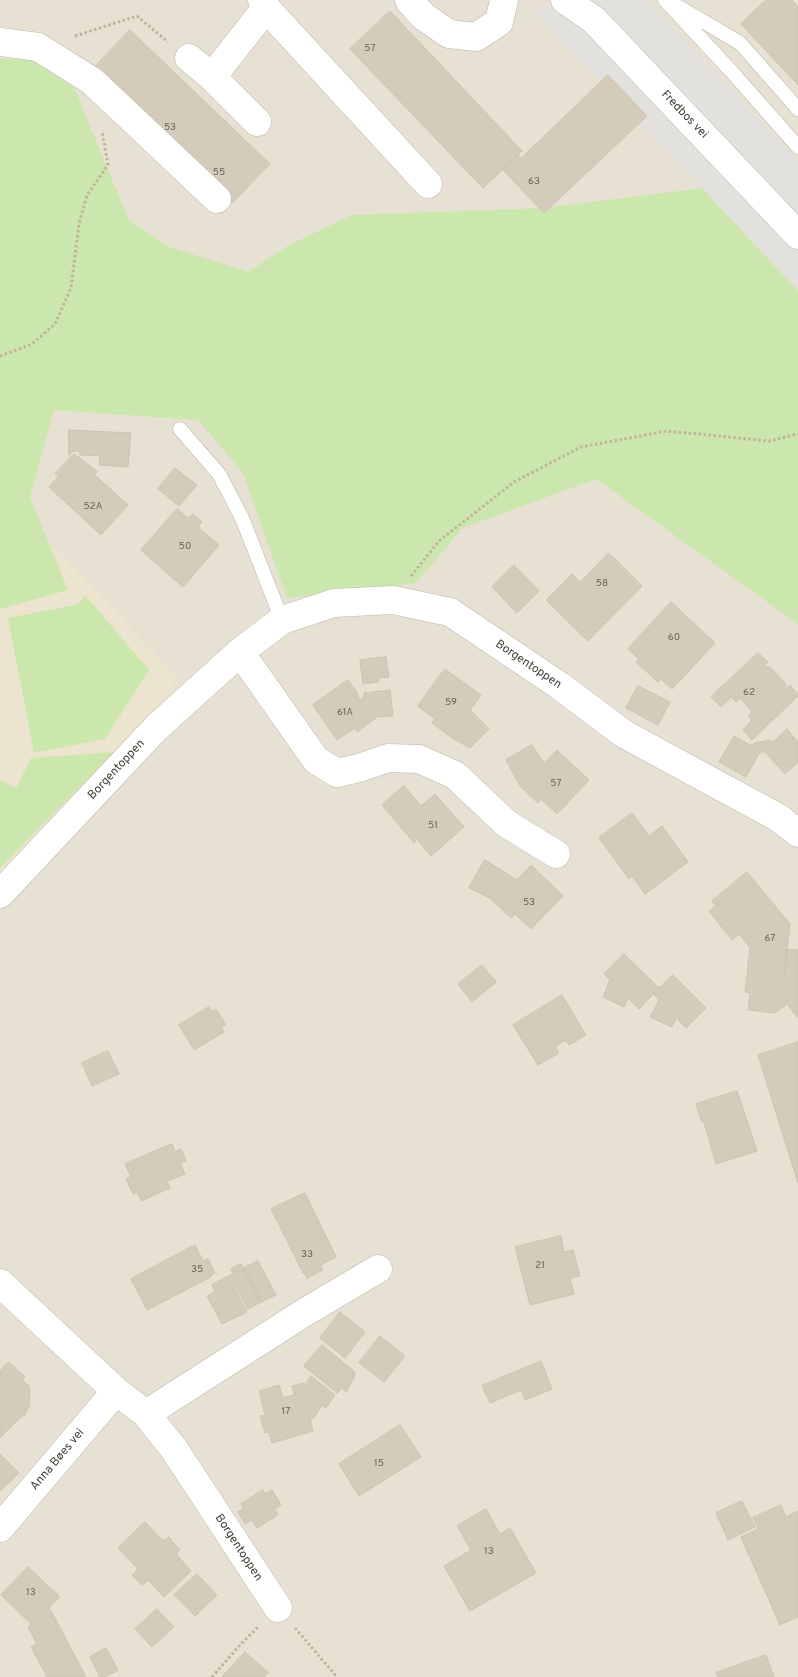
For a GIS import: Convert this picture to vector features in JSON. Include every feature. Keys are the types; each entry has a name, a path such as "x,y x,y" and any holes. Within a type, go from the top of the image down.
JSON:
{"street":[{"path":"409,0 423,16 450,34 476,37 499,22 504,0"},
{"name":"Fredbos vei","path":"565,0 594,20 798,235"},
{"path":"212,77 264,4 428,184"},
{"path":"0,42 38,47 92,81 217,199"},
{"path":"178,50 212,77 258,122"},
{"name":"Borgentoppen","path":"0,894 156,728 240,652 282,620 334,604 392,600 450,612 560,686 624,734 779,818 798,833"},
{"path":"240,652 316,760 337,773 388,758 419,759 455,775 507,824 556,854"},
{"path":"146,1414 302,1314 378,1269"},
{"name":"Borgentoppen","path":"0,1283 116,1391 146,1414 174,1448 278,1608"},
{"name":"Anna Bøes vei","path":"0,1528 116,1391"}],"lane":[{"path":"666,0 740,44 798,110"},
{"path":"666,0 798,147"},
{"path":"180,429 219,474 242,518 282,620"}],"path":[{"path":"38,47 137,16 178,50"},
{"path":"0,356 32,344 55,324 72,288 79,224 87,195 108,165 101,127"},
{"path":"392,600 439,541 514,482 582,447 667,431 770,441 798,434"},
{"path":"212,1677 239,1646 278,1608 337,1677"}],"shaded area":[{"path":"0,0 798,0 798,1677 0,1677"},
{"path":"563,0 646,0 798,160 798,289 535,13"},
{"path":"0,521 34,527 179,677 114,760 0,874"}],"green space":[{"path":"0,59 34,59 75,89 128,219 167,246 248,272 289,245 352,215 544,208 702,188 798,291 798,624 596,479 463,528 416,583 287,598 243,473 198,420 54,410 30,497 68,590 0,609"},
{"path":"85,595 149,670 105,739 34,753 8,618 79,604"},
{"path":"114,752 0,868 0,780 16,788 31,758"}],"building":[{"path":"766,0 792,0 798,7 798,85 741,24"},
{"path":"390,11 522,151 483,188 350,49"},
{"path":"130,30 270,164 232,203 93,69"},
{"path":"608,75 647,116 544,213 503,170 518,155 521,158"},
{"path":"69,430 131,433 128,467 99,465 100,456 80,455 80,451 73,451 69,455"},
{"path":"74,454 97,471 95,475 128,505 101,535 49,487 59,476 55,474"},
{"path":"175,468 197,485 179,506 158,489"},
{"path":"177,509 188,518 193,514 202,522 198,527 219,545 183,587 141,550"},
{"path":"609,553 642,586 588,641 546,600 572,574 580,582"},
{"path":"514,565 539,591 517,613 492,587"},
{"path":"671,602 715,643 672,689 661,679 658,682 636,662 639,659 628,649"},
{"path":"758,653 768,662 764,666 771,668 785,683 786,689 790,685 798,696 752,740 743,730 752,720 748,716 752,712 740,698 736,702 731,697 721,707 711,697"},
{"path":"386,657 389,677 378,678 379,682 363,684 360,660"},
{"path":"445,669 481,695 470,710 489,729 470,748 452,738 432,723 435,719 418,706"},
{"path":"348,680 360,700 364,697 364,693 390,690 393,716 377,717 357,732 355,728 337,740 313,705"},
{"path":"638,686 670,702 658,725 626,708"},
{"path":"787,729 798,742 798,762 785,774 765,752 760,752 746,777 719,762 734,736 752,746 754,743 770,740 773,742"},
{"path":"532,745 544,763 557,750 589,780 557,814 541,799 538,803 520,786 506,760"},
{"path":"404,786 421,806 435,794 464,827 431,856 417,839 414,843 382,805"},
{"path":"632,813 649,836 662,826 688,862 645,894 632,876 629,879 599,838"},
{"path":"485,860 517,880 531,865 563,896 531,929 515,914 511,918 490,898 469,888"},
{"path":"747,872 790,924 787,949 798,950 798,1018 787,1004 775,1013 748,1010 750,993 745,992 750,948 739,934 732,940 709,911 716,906 712,901"},
{"path":"624,954 659,988 639,1009 628,998 624,1007 603,997 610,980 604,974"},
{"path":"482,965 496,982 472,1002 458,984"},
{"path":"673,975 706,1008 686,1028 676,1018 672,1027 650,1017 659,1000 653,994"},
{"path":"562,995 586,1035 569,1045 566,1040 555,1046 559,1053 538,1065 513,1025"},
{"path":"209,1007 212,1012 216,1009 226,1025 221,1027 224,1032 194,1050 179,1025"},
{"path":"798,1042 798,1183 758,1055"},
{"path":"108,1051 119,1074 92,1086 82,1063"},
{"path":"737,1091 757,1151 716,1164 704,1122 702,1122 696,1104"},
{"path":"172,1144 175,1152 181,1149 186,1161 180,1163 185,1174 167,1181 170,1188 141,1201 137,1192 133,1194 126,1179 131,1177 125,1164"},
{"path":"305,1193 336,1257 320,1265 323,1270 307,1278 271,1209"},
{"path":"561,1236 564,1252 573,1250 580,1276 570,1278 574,1294 530,1305 515,1247"},
{"path":"195,1245 203,1261 208,1259 215,1273 211,1277 147,1310 131,1279"},
{"path":"258,1261 276,1295 261,1302 244,1268"},
{"path":"241,1264 261,1302 248,1309 230,1275 233,1274 231,1269"},
{"path":"229,1276 247,1312 222,1324 207,1296 215,1292 212,1285"},
{"path":"340,1312 365,1332 345,1358 320,1338"},
{"path":"380,1336 405,1356 384,1382 359,1363"},
{"path":"322,1345 355,1372 346,1392 342,1388 337,1393 304,1366"},
{"path":"541,1361 552,1389 525,1400 521,1390 490,1403 482,1386"},
{"path":"9,1362 25,1377 22,1380 30,1389 29,1406 24,1417 23,1415 0,1438 0,1371"},
{"path":"311,1376 335,1395 326,1408 322,1405 314,1418 310,1419 313,1431 272,1443 269,1432 265,1433 260,1416 265,1415 259,1391 279,1385 283,1398 297,1394 294,1394 292,1386 304,1383 305,1385"},
{"path":"400,1425 421,1457 359,1496 339,1464"},
{"path":"0,1454 19,1473 0,1491"},
{"path":"263,1490 265,1494 272,1490 281,1505 275,1509 278,1515 257,1528 252,1520 245,1524 238,1512 244,1508 241,1504"},
{"path":"742,1501 755,1527 728,1540 716,1513"},
{"path":"781,1505 786,1517 798,1511 798,1617 780,1625 741,1537 758,1529 753,1518"},
{"path":"486,1509 500,1534 510,1528 536,1573 470,1611 444,1566 471,1550 457,1526"},
{"path":"145,1522 163,1541 169,1537 180,1550 176,1554 191,1571 164,1597 148,1580 142,1585 132,1575 138,1569 118,1548"},
{"path":"28,1567 60,1597 49,1607 86,1677 47,1677 31,1647 37,1644 28,1627 31,1624 1,1595"},
{"path":"197,1574 217,1595 195,1616 174,1595"},
{"path":"157,1609 174,1627 152,1647 135,1629"},
{"path":"106,1648 118,1670 105,1677 100,1677 90,1657"},
{"path":"245,1652 268,1672 264,1677 222,1677"},
{"path":"766,1655 774,1677 718,1677 716,1673"}]}
